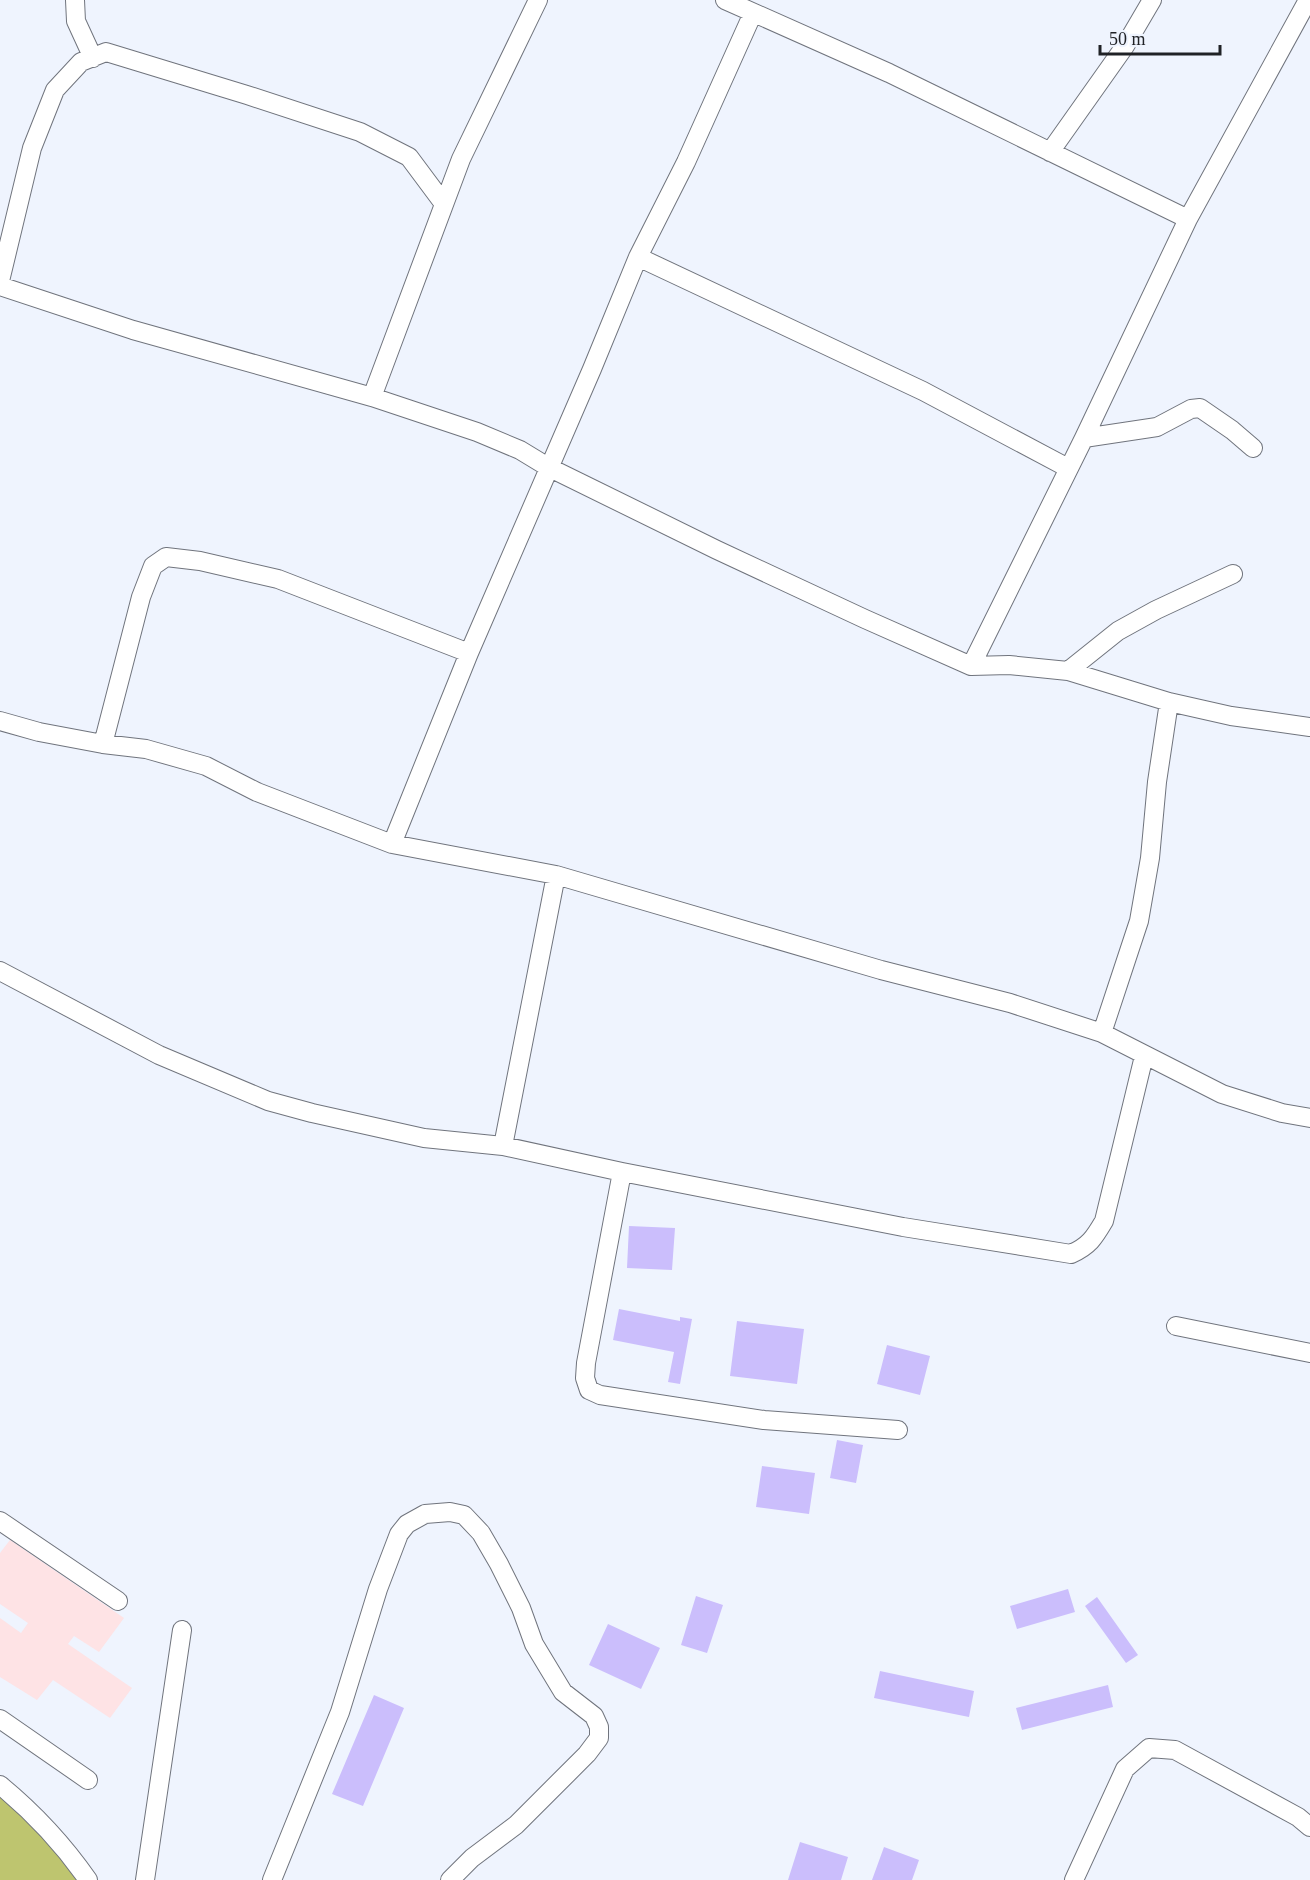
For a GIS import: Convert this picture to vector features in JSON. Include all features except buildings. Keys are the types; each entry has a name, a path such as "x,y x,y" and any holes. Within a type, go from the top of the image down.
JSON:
{"street":[{"path":"75,0 76,21 93,58"},
{"path":"372,397 461,159 538,0"},
{"path":"725,0 889,73 1188,219"},
{"path":"1050,152 1125,45 1152,0"},
{"path":"971,666 1084,438 1188,219 1308,0"},
{"path":"392,844 469,653 638,257 686,162 753,13"},
{"path":"0,281 32,148 55,90 81,62 106,52 360,132 409,157 444,204"},
{"path":"638,257 923,391 1068,468"},
{"path":"0,286 133,330 372,397 477,432 520,450 548,467 738,560 971,666 1009,665 1068,671 1169,702 1231,716 1310,727"},
{"path":"1084,438 1157,427 1191,409 1200,408 1253,448"},
{"path":"103,744 141,597 153,566 166,557 200,561 278,579 469,653"},
{"path":"1068,671 1118,631 1156,610 1233,574"},
{"path":"1102,1033 1139,921 1150,858 1157,782 1169,702"},
{"path":"0,721 39,732 103,744 146,749 206,766 257,792 392,844 556,875 881,970 1010,1003 1102,1033 1222,1094 1282,1113 1310,1118"},
{"path":"503,1146 556,875"},
{"path":"0,971 159,1055 268,1101 312,1113 424,1138 503,1146 622,1172 903,1227 1071,1254 1085,1248 1104,1221 1144,1056"},
{"path":"622,1172 586,1363 585,1378 589,1390 600,1395 764,1420 898,1431"},
{"path":"1176,1326 1310,1353"},
{"path":"273,1880 340,1712 378,1589 399,1534 407,1524 425,1514 450,1512 464,1515 481,1533 500,1564 521,1608 534,1644 564,1692 594,1716 599,1726 599,1738 587,1754 516,1825 472,1858 450,1880"},
{"path":"0,1521 118,1601"},
{"path":"145,1880 182,1630"},
{"path":"0,1719 88,1780"},
{"path":"1074,1880 1125,1769 1149,1748 1175,1750 1298,1817 1310,1827"},
{"path":"0,1785 31,1810 75,1861 88,1880"}],"shaded area":[{"path":"10,1540 124,1618 99,1652 74,1636 68,1644 132,1688 110,1718 53,1680 37,1700 0,1677 0,1618 21,1633 28,1623 0,1604 0,1553"}],"green space":[{"path":"0,1784 83,1880 0,1880"}]}
